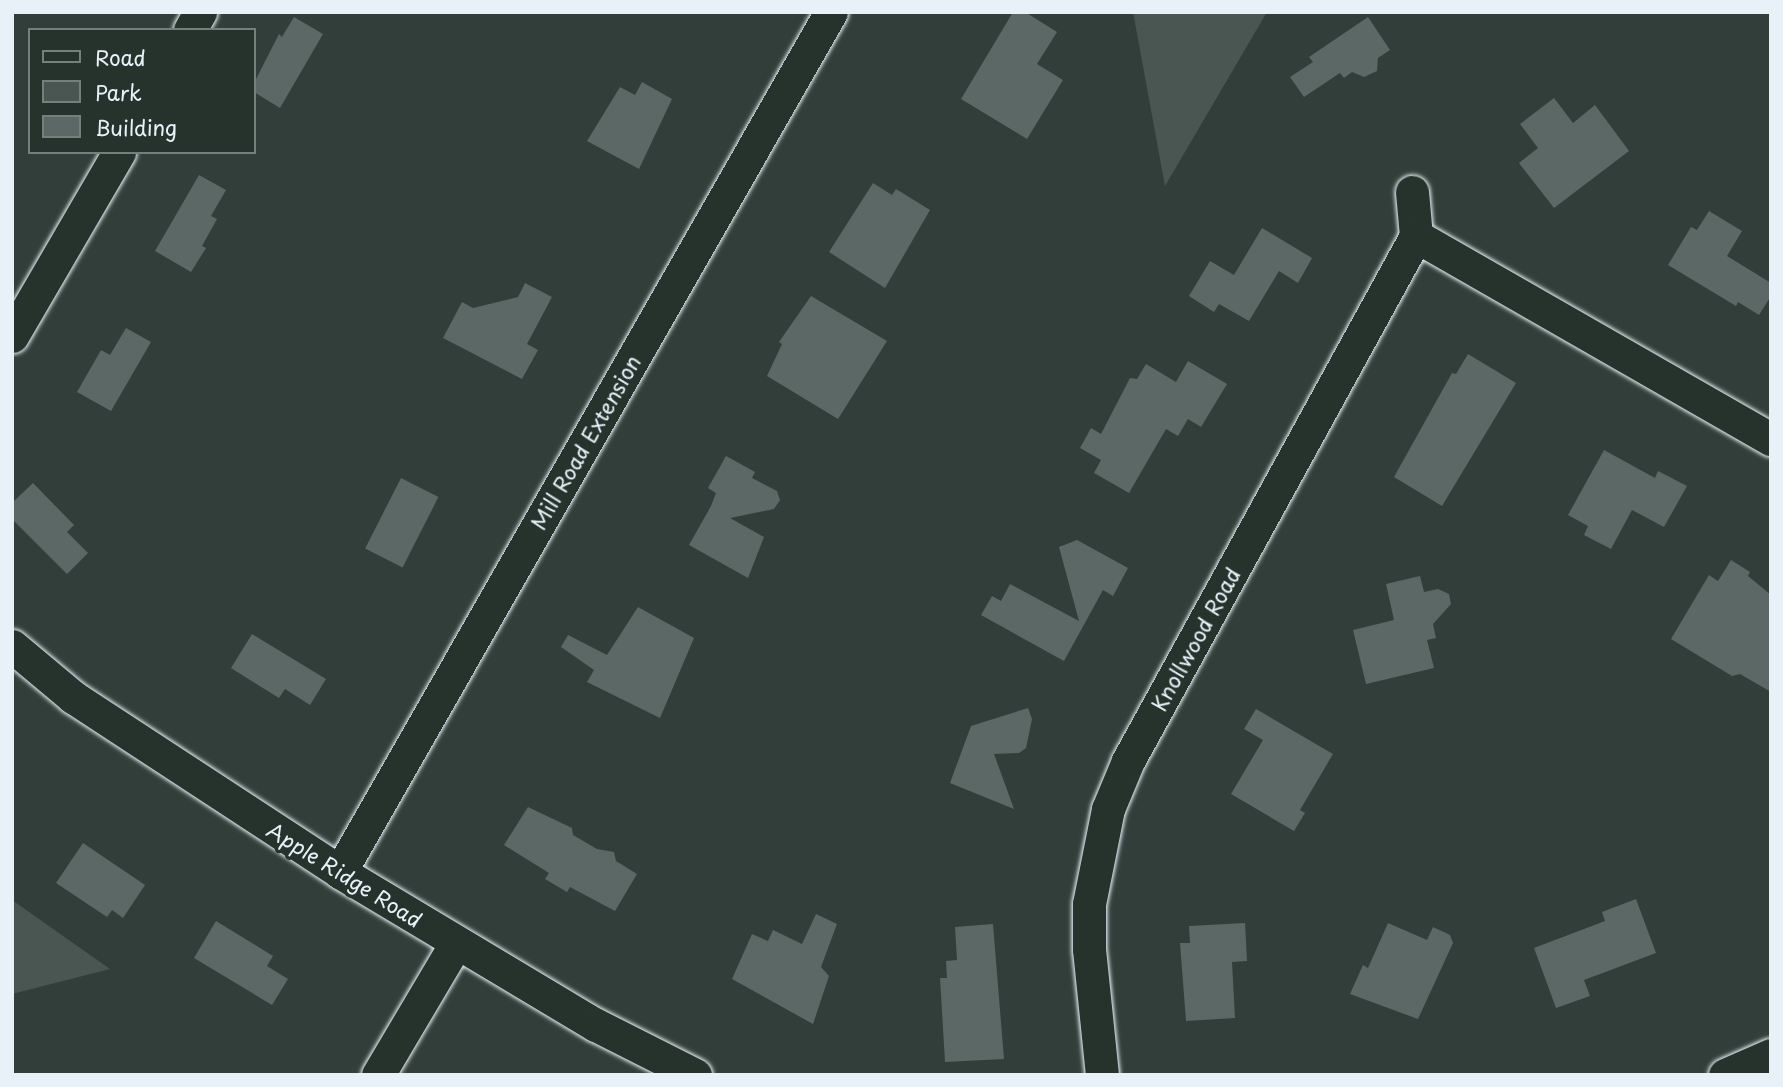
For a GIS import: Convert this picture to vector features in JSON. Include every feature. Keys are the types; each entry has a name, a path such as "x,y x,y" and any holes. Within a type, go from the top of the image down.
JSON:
{"street":[{"path":"191,28 200,12"},
{"name":"Mill Road Extension","path":"340,872 831,12"},
{"path":"12,336 118,154"},
{"path":"1412,192 1416,236 1771,439"},
{"name":"Knollwood Road","path":"1102,1075 1089,949 1089,904 1108,809 1128,761 1416,236"},
{"name":"Apple Ridge Road","path":"12,646 73,697 340,872 596,1025 695,1075"},
{"path":"378,1075 456,943"},
{"path":"1725,1075 1771,1055"}],"green space":[{"path":"1133,12 1267,12 1165,186"},
{"path":"12,900 110,969 12,994"}],"building":[{"path":"1013,12 1025,12 1057,32 1037,64 1063,80 1027,139 961,99"},
{"path":"294,17 323,34 280,108 256,93 256,79 279,34 282,37"},
{"path":"1368,17 1390,50 1378,58 1377,71 1364,77 1352,72 1344,78 1340,73 1304,97 1290,77 1313,62 1309,57"},
{"path":"642,82 672,99 639,169 587,141 620,87 635,95"},
{"path":"1554,98 1573,123 1595,105 1629,151 1554,208 1519,163 1538,148 1520,124"},
{"path":"199,175 226,190 211,216 217,219 202,246 206,248 191,272 155,251"},
{"path":"873,183 892,195 896,189 930,210 885,288 829,252"},
{"path":"1709,211 1742,231 1727,256 1771,283 1771,296 1759,315 1738,302 1736,306 1668,265 1691,227 1697,230"},
{"path":"1262,228 1312,258 1298,283 1279,271 1249,321 1219,304 1214,312 1189,296 1210,261 1234,275"},
{"path":"525,283 552,297 527,344 538,350 522,379 443,338 462,302 473,308 518,297"},
{"path":"811,296 887,341 838,419 767,376 782,344 779,342"},
{"path":"126,328 151,342 111,411 77,392 101,350 110,355"},
{"path":"1468,354 1516,383 1442,506 1394,477 1452,373 1456,374"},
{"path":"1188,361 1227,384 1201,427 1188,419 1178,436 1166,429 1129,493 1094,473 1101,460 1080,448 1091,428 1101,434 1130,378 1137,379 1146,364 1176,382"},
{"path":"1604,450 1655,478 1658,471 1687,486 1664,527 1632,510 1611,549 1584,535 1588,526 1568,515"},
{"path":"726,456 755,472 752,478 777,491 780,500 774,509 730,518 764,537 748,578 689,545 711,506 716,493 708,488"},
{"path":"401,478 438,497 403,567 365,548"},
{"path":"33,483 74,525 67,532 88,553 67,574 12,519 12,503"},
{"path":"1077,540 1128,568 1113,596 1103,590 1064,661 981,615 992,596 1001,601 1010,584 1079,621 1059,547"},
{"path":"1731,560 1750,572 1748,576 1771,595 1771,692 1740,674 1732,676 1671,639 1709,575 1718,581"},
{"path":"1420,576 1424,592 1438,589 1449,594 1451,604 1433,624 1436,638 1427,640 1434,668 1366,684 1353,630 1394,620 1386,584"},
{"path":"638,607 694,638 660,718 587,682 594,670 561,647 568,635 607,655"},
{"path":"252,634 326,679 310,705 285,689 279,698 231,668"},
{"path":"1028,708 1032,719 1026,748 1019,753 994,754 1014,809 950,783 971,726"},
{"path":"1256,709 1333,754 1300,810 1305,813 1294,831 1231,794 1263,740 1244,729"},
{"path":"528,807 572,828 573,835 597,849 614,852 616,861 637,874 615,911 570,887 567,892 545,879 549,873 504,845"},
{"path":"83,843 145,885 123,918 112,910 107,917 56,883"},
{"path":"1636,899 1656,953 1584,980 1590,996 1556,1008 1534,948 1605,921 1602,912"},
{"path":"816,914 837,924 821,967 829,976 813,1024 732,979 752,934 768,941 773,930 802,944"},
{"path":"216,921 273,956 267,966 288,979 272,1005 194,958"},
{"path":"1245,923 1247,961 1232,962 1235,1018 1186,1021 1180,943 1190,943 1189,926"},
{"path":"1388,923 1427,940 1433,927 1450,935 1453,943 1418,1019 1350,994 1363,965 1368,968"},
{"path":"993,924 1004,1059 945,1062 940,978 947,978 946,961 957,960 955,927"}]}
